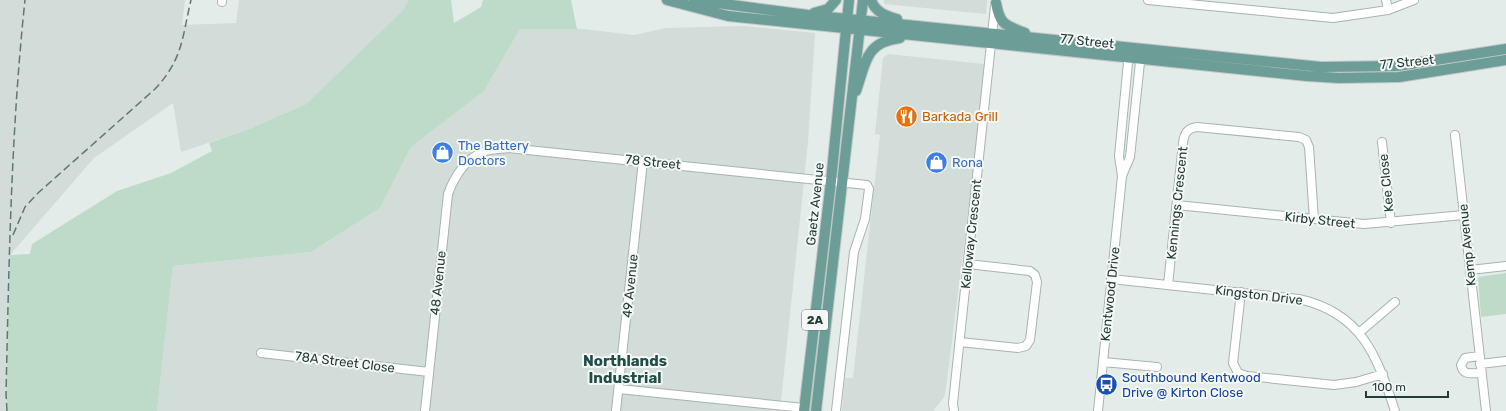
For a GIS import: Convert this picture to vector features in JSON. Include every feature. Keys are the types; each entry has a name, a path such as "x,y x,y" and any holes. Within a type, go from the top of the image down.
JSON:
{"main road":[{"name":"77 Street","path":"667,0 728,16 851,26 916,36 1128,59"},
{"name":"77 Street","path":"694,0 808,15 851,26"},
{"path":"808,15 828,9 836,0"},
{"name":"Gaetz Avenue","path":"816,411 849,110 851,26 849,0"},
{"name":"Gaetz Avenue","path":"851,26 861,20 863,0"},
{"path":"871,0 874,6 883,14 926,26"},
{"path":"996,1 999,16 1005,24 1036,38"},
{"name":"77 Street","path":"861,20 1129,48 1141,54 1307,76 1358,78 1412,75 1506,60"},
{"name":"Gaetz Avenue","path":"804,410 830,181 851,26"},
{"path":"849,110 870,53 875,46 886,40 916,36"},
{"name":"77 Street","path":"1141,54 1174,55 1181,52 1321,67 1349,68 1419,64 1506,49"},
{"path":"1128,59 1134,55 1141,54"}],"street":[{"path":"1149,0 1200,3 1333,18 1388,10 1414,0"},
{"path":"1386,0 1388,10"},
{"name":"Kelloway Crescent","path":"954,411 953,403 996,1"},
{"name":"Kentwood Drive","path":"1098,411 1122,176 1119,156 1129,48"},
{"name":"Kentwood Drive","path":"1122,176 1130,156 1141,54"},
{"name":"Kennings Crescent","path":"1168,285 1184,137 1189,129 1197,127 1299,137 1306,140 1310,155 1314,219"},
{"name":"Kemp Avenue","path":"1455,135 1479,360 1486,411"},
{"name":"Kee Close","path":"1382,142 1391,223"},
{"name":"78 Street","path":"468,161 485,151 508,148 841,182"},
{"name":"48 Avenue","path":"425,411 448,194 453,181 468,161"},
{"name":"49 Avenue","path":"616,411 643,161"},
{"name":"Gaetz Avenue","path":"836,411 854,252 865,220 868,189 867,185 841,182"},
{"name":"Kirby Street","path":"1176,205 1364,224 1391,223 1464,215"},
{"path":"960,342 1018,348 1026,346 1030,340 1037,282 1035,275 1030,271 968,264"},
{"path":"1470,270 1506,266"},
{"name":"Kingston Drive","path":"1111,279 1241,292 1311,301 1332,311 1360,332 1373,352 1383,374 1395,411"},
{"path":"1241,292 1233,363 1238,373 1247,376 1334,385 1356,382 1383,374"},
{"path":"1360,332 1395,302"},
{"name":"78A Street Close","path":"262,353 429,372"},
{"path":"1481,373 1466,374 1461,365 1465,358 1506,361"},
{"path":"1103,362 1157,367"},
{"path":"619,389 804,410"}],"shaded area":[{"path":"0,0 185,0 182,25 236,23 239,0 409,0 402,11 306,104 249,129 181,152 173,103 94,158 10,255 6,394 8,411 0,411"},
{"path":"884,0 987,0 986,14 884,4"},
{"path":"743,26 815,33 808,142 780,411 157,411 173,266 311,252 380,208 411,147 484,91 520,29 583,29 634,35 666,28"},
{"path":"888,54 984,64 977,143 945,396 933,411 842,411 845,378 853,378 880,135 875,134 883,58"}],"green space":[{"path":"409,0 451,0 454,23 481,7 483,0 571,0 577,29 520,29 484,91 411,147 380,208 311,252 173,266 157,411 8,411 6,394 10,255 30,254 32,244 117,191 171,173 212,151 209,143 249,129 306,104 402,11"},
{"path":"1506,273 1506,314 1481,317 1478,277"}],"railway":[{"path":"7,411 6,394 11,197 20,49 25,0"},
{"path":"13,235 25,207 38,193 155,89 164,78 171,68 180,48 191,0"}],"place":[{"name":"Barkada Grill","path":"907,116"},
{"name":"The Battery Doctors","path":"443,152"},
{"name":"Rona","path":"937,162"},
{"name":"Southbound Kentwood Drive @ Kirton Close","path":"1107,384"}],"district":[{"name":"Northlands Industrial","path":"625,370"}]}
